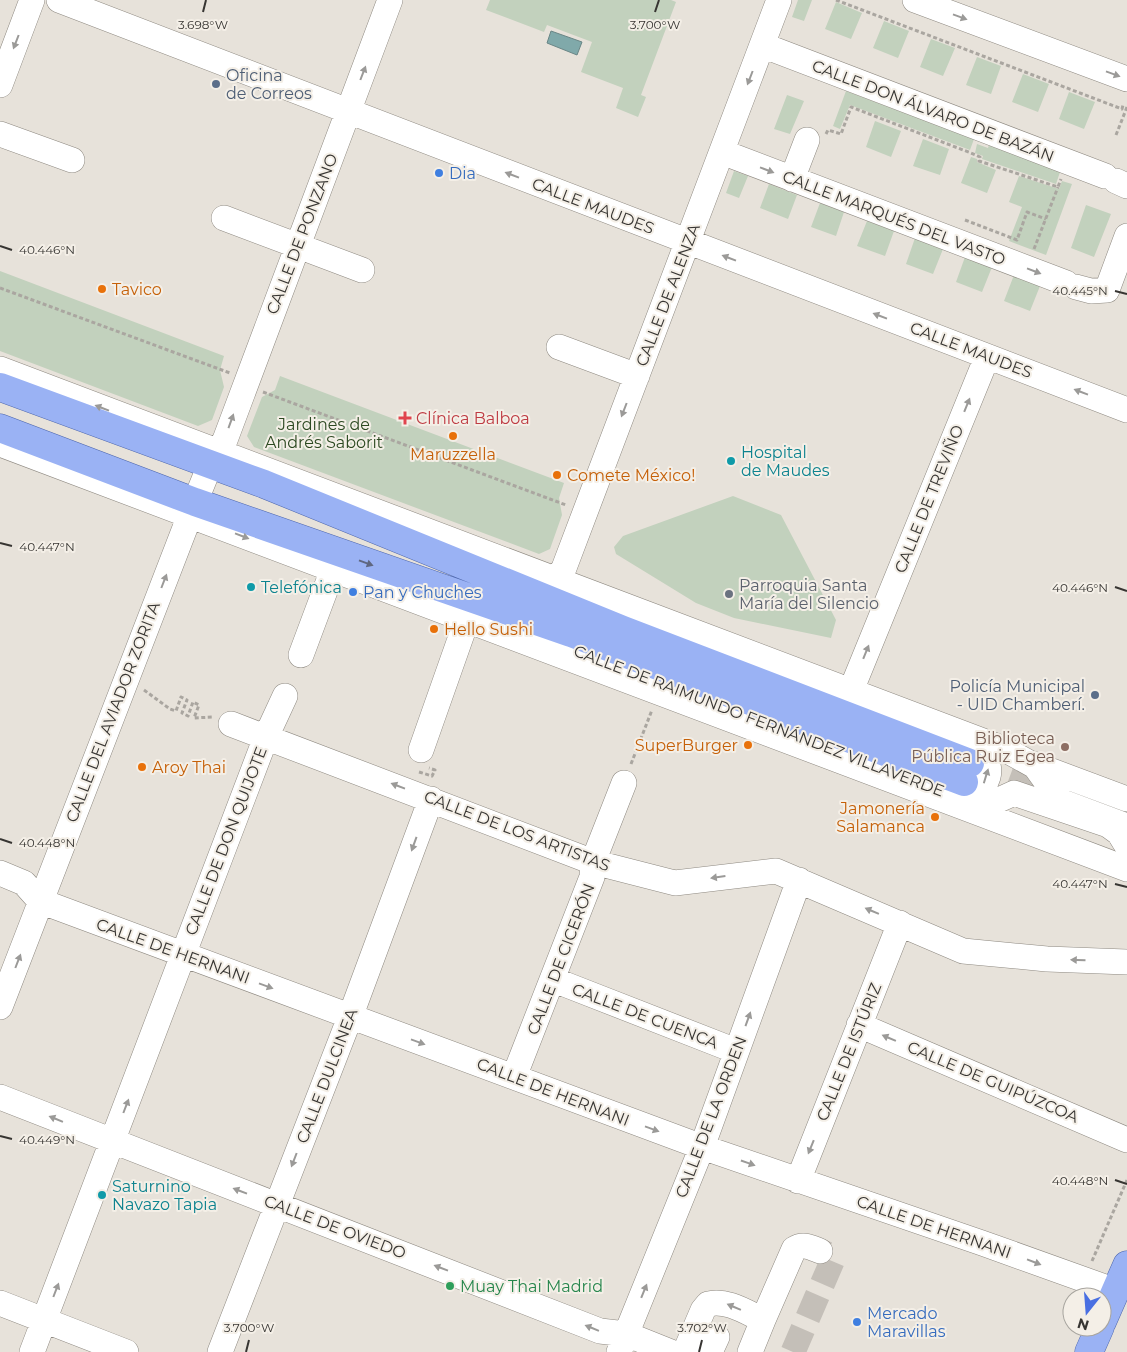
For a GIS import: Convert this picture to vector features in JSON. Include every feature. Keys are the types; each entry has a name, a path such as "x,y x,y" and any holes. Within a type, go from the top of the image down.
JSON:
{"main road":[{"name":"CALLE DE RAIMUNDO FERNÁNDEZ VILLAVERDE","path":"0,387 214,458 409,541 965,771"},
{"name":"CALLE DE RAIMUNDO FERNÁNDEZ VILLAVERDE","path":"0,428 192,509 336,562 396,573 965,771"},
{"path":"1112,1300 1127,1265"},
{"path":"1089,1352 1096,1337"}],"street":[{"path":"0,84 32,0"},
{"name":"CALLE MAUDES","path":"59,0 687,243 1127,410"},
{"name":"CALLE DE PONZANO","path":"214,458 298,246 390,0"},
{"name":"CALLE DE ALENZA","path":"552,582 564,568 779,0"},
{"path":"915,0 1127,79"},
{"name":"CALLE DON ÁLVARO DE BAZÁN","path":"762,45 1116,181"},
{"path":"0,134 72,160"},
{"path":"792,179 808,136"},
{"name":"CALLE MARQUÉS DEL VASTO","path":"722,152 1071,285 1092,291 1107,290 1127,236"},
{"path":"224,218 362,270"},
{"path":"559,347 637,376"},
{"name":"CALLE DE TREVIÑO","path":"850,694 987,356"},
{"path":"0,369 214,458 552,582"},
{"path":"0,444 192,509 214,458"},
{"name":"CALLE DEL AVIADOR ZORITA","path":"0,1007 192,509"},
{"name":"CALLE DE RAIMUNDO FERNÁNDEZ VILLAVERDE","path":"409,541 552,582 850,694 965,771 1001,803 1014,793 1108,825 1119,833 1123,842"},
{"path":"301,654 336,562 468,616 1127,869"},
{"name":"CALLE DE RAIMUNDO FERNÁNDEZ VILLAVERDE","path":"396,573 468,616 965,771 1030,763 1127,799"},
{"path":"421,750 468,616"},
{"path":"850,694 1004,749 1030,763 1046,779 1054,796 1123,842"},
{"name":"CALLE DE DON QUIJOTE","path":"32,1352 266,737 285,696"},
{"name":"CALLE DE LOS ARTISTAS","path":"231,724 593,862 675,883 772,870 963,951 1047,959 1127,962"},
{"name":"CALLE DE CICERÓN","path":"514,1077 554,980 592,877 593,862 627,774"},
{"path":"1067,791 1127,812"},
{"name":"CALLE DULCINEA","path":"220,1352 350,1017 431,799"},
{"name":"CALLE DE HERNANI","path":"0,873 24,884 40,901 183,955 702,1147 1116,1291"},
{"name":"CALLE DE LA ORDEN","path":"622,1343 702,1147 799,880"},
{"name":"CALLE DE ISTÚRIZ","path":"798,1181 900,923"},
{"name":"CALLE DE CUENCA","path":"554,980 736,1051"},
{"name":"CALLE DE GUIPÚZCOA","path":"859,1025 1127,1140"},
{"name":"CALLE DE OVIEDO","path":"0,1097 600,1331 622,1343 671,1352"},
{"path":"726,1347 763,1320 794,1249 799,1246 806,1246 820,1251"},
{"path":"685,1352 708,1304 722,1302 763,1320"},
{"path":"0,1304 126,1352"}],"path":[{"path":"836,0 1122,109 1125,106"},
{"path":"1116,135 1125,106"},
{"path":"808,136 819,154 828,130 841,134 851,107 971,152 980,157 979,161 1058,187"},
{"path":"1033,253 1061,178 1063,178"},
{"path":"1007,236 1017,240 1027,212 1046,219"},
{"path":"0,288 233,374"},
{"path":"261,392 569,506"},
{"path":"125,683 147,692 170,709 176,711 181,697 187,700 182,713 188,716 193,702 200,705 194,718 197,719"},
{"path":"627,774 652,709"},
{"path":"1091,1265 1127,1180"}],"green space":[{"path":"490,0 671,0 676,2 641,95 646,97 638,117 616,108 623,88 581,72 592,42 547,25 544,32 486,10"},
{"path":"798,0 812,0 804,21 792,17"},
{"path":"836,2 862,13 851,39 825,29"},
{"path":"884,21 909,31 898,58 873,48"},
{"path":"931,39 955,48 943,76 920,67"},
{"path":"977,57 1001,66 991,94 966,85"},
{"path":"1023,74 1049,84 1038,112 1012,102"},
{"path":"846,91 974,139 970,150 850,105 840,129 833,126"},
{"path":"1069,92 1095,102 1084,129 1059,119"},
{"path":"787,95 804,101 790,134 774,129"},
{"path":"875,121 901,131 891,157 866,147"},
{"path":"923,139 949,149 940,175 913,166"},
{"path":"977,144 988,148 989,145 1060,172 1056,184 982,159 983,156 975,153"},
{"path":"971,157 977,159 977,162 996,170 987,193 961,183"},
{"path":"734,171 748,176 739,198 726,193"},
{"path":"1019,176 1059,189 1062,181 1072,184 1046,255 1009,241 1022,207 1009,202"},
{"path":"769,184 797,195 788,219 760,208"},
{"path":"820,203 844,212 836,236 811,227"},
{"path":"1086,205 1111,214 1094,257 1071,248"},
{"path":"867,221 894,231 885,256 857,246"},
{"path":"915,238 943,249 933,274 906,264"},
{"path":"965,257 992,267 982,292 956,282"},
{"path":"0,271 224,356 220,370 224,387 212,420 198,426 0,351"},
{"path":"1014,275 1040,286 1030,311 1004,301"},
{"name":"Jardines de Andrés Saborit","path":"280,376 564,483 559,498 562,515 550,549 539,554 254,447 247,436 262,397 275,390"},
{"path":"733,496 781,515 836,620 831,638 734,618 696,603 616,554 614,547 623,536"}],"water":[{"path":"551,31 582,42 577,55 547,43"}],"tunnel":[{"path":"970,763 1056,795"},
{"path":"793,1352 834,1257 820,1251"}],"place":[{"name":"Oficina de Correos","path":"216,84"},
{"name":"Dia","path":"439,173"},
{"name":"Tavico","path":"102,289"},
{"name":"Clínica Balboa","path":"405,418"},
{"name":"Maruzzella","path":"453,436"},
{"name":"Hospital de Maudes","path":"731,461"},
{"name":"Comete México!","path":"557,475"},
{"name":"Telefónica","path":"251,587"},
{"name":"Pan y Chuches","path":"353,592"},
{"name":"Parroquia Santa María del Silencio","path":"729,594"},
{"name":"Hello Sushi","path":"434,629"},
{"name":"Policía Municipal - UID Chamberí.","path":"1095,695"},
{"name":"SuperBurger","path":"748,745"},
{"name":"Biblioteca Pública Ruiz Egea","path":"1065,747"},
{"name":"Aroy Thai","path":"142,767"},
{"name":"Jamonería Salamanca","path":"935,817"},
{"name":"Saturnino Navazo Tapia","path":"102,1195"},
{"name":"Muay Thai Madrid","path":"450,1286"},
{"name":"Mercado Maravillas","path":"857,1322"}]}
